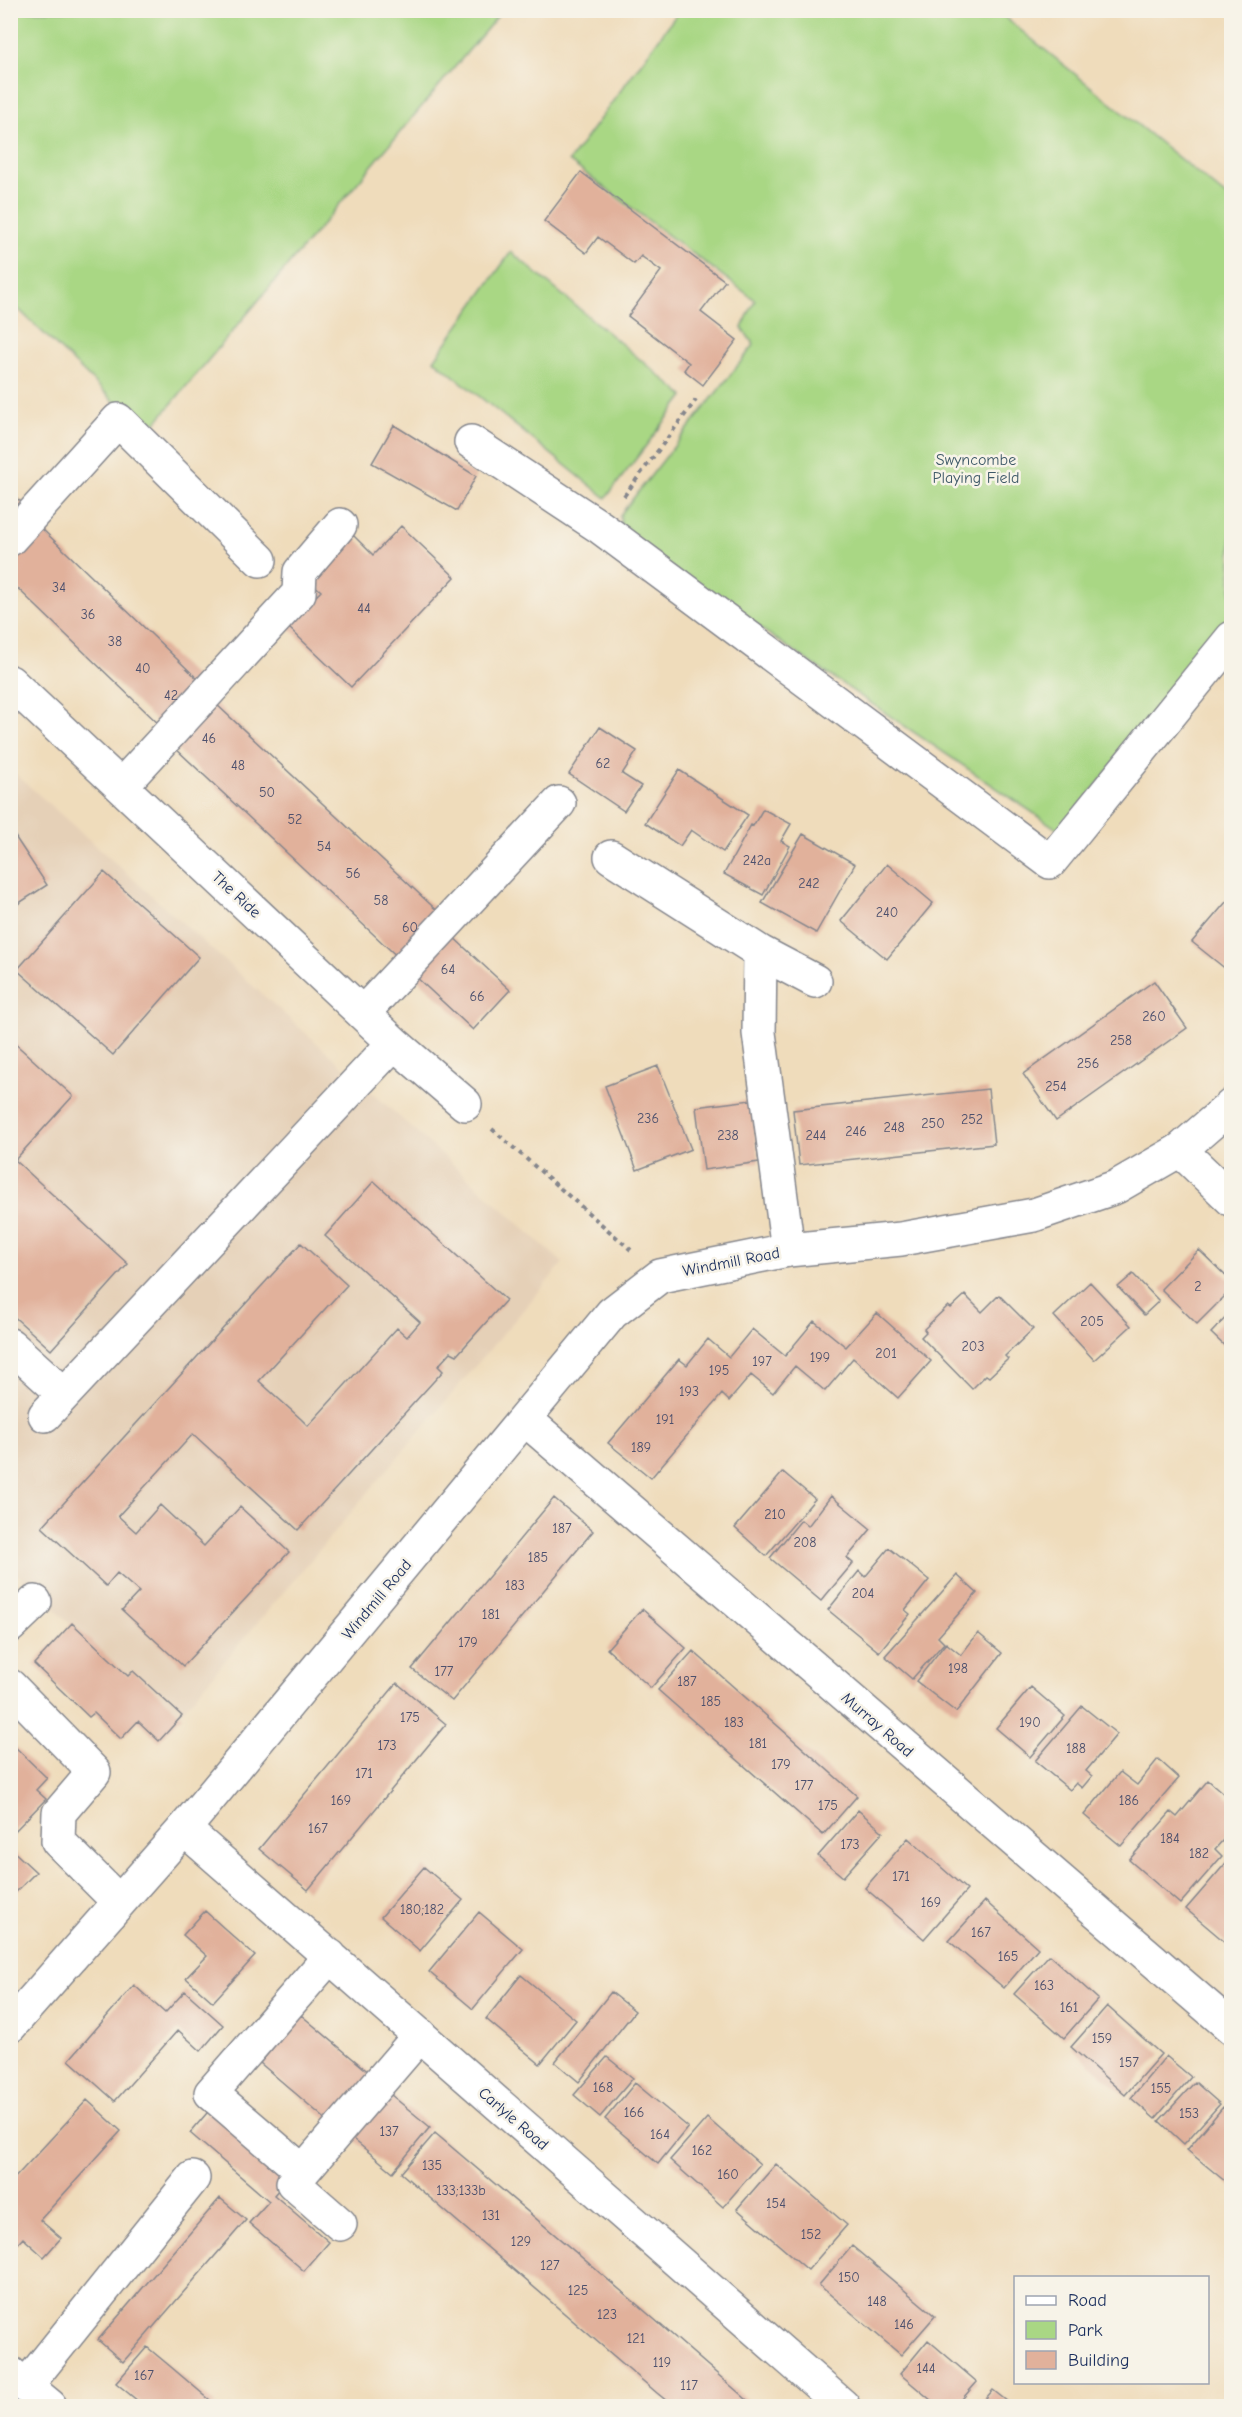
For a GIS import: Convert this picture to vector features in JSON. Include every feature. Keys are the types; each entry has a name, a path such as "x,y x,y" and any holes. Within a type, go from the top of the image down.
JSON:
{"street":[{"path":"10,539 118,420 260,560"},
{"path":"471,442 600,527 1050,862 1232,638"},
{"path":"122,785 299,593 300,572 340,525"},
{"name":"The Ride","path":"10,682 394,1043 465,1104"},
{"path":"363,1013 559,803"},
{"path":"611,857 760,952 814,981"},
{"name":"Windmill Road","path":"760,952 759,1033 788,1250"},
{"path":"10,1345 55,1404 394,1043"},
{"name":"Windmill Road","path":"11,2026 184,1829 612,1313 660,1276 788,1250 901,1239 1034,1215 1116,1187 1180,1150 1232,1105"},
{"path":"1180,1150 1232,1200"},
{"name":"Murray Road","path":"525,1419 1232,2028"},
{"path":"10,1626 35,1602"},
{"path":"10,1686 94,1772 59,1813 58,1841 119,1902"},
{"name":"Carlyle Road","path":"184,1829 843,2406"},
{"path":"294,2164 211,2093 330,1956"},
{"path":"340,2223 293,2183 420,2035"},
{"path":"29,2388 193,2178"}],"path":[{"path":"600,527 696,400"},
{"path":"465,1104 660,1276"}],"shaded area":[{"path":"10,769 563,1263 173,1722 11,1568"}],"green space":[{"path":"10,11 502,11 147,433 11,302"},
{"name":"Swyncombe Playing Field","path":"679,11 997,11 1231,200 1231,618 1060,831 622,535 620,515 754,345 742,328 755,300 569,161"},
{"path":"511,252 684,396 606,498 434,360"}],"building":[{"path":"581,172 725,281 701,312 737,340 703,385 684,370 689,363 628,316 661,271 641,256 634,264 598,237 586,253 544,221"},
{"path":"394,425 476,476 457,511 372,463"},
{"path":"10,493 30,509 10,532"},
{"path":"38,525 206,687 165,730 10,581 10,553"},
{"path":"401,526 455,577 351,687 287,626 321,591 310,581 353,535 373,555"},
{"path":"215,703 445,918 404,963 174,747"},
{"path":"600,727 637,751 622,774 641,786 624,811 569,774"},
{"path":"679,770 748,815 723,852 691,830 680,846 645,823"},
{"path":"763,809 791,824 781,841 790,846 763,895 724,874 751,825 753,826"},
{"path":"10,829 47,885 10,909"},
{"path":"803,834 855,864 816,933 762,903"},
{"path":"887,864 933,903 887,959 841,921"},
{"path":"104,872 199,957 113,1055 17,970"},
{"path":"1232,895 1232,974 1192,942"},
{"path":"451,935 510,990 473,1030 414,975"},
{"path":"1154,981 1187,1028 1056,1121 1023,1074"},
{"path":"10,1039 73,1096 15,1160 128,1264 51,1350 10,1313"},
{"path":"658,1066 691,1149 637,1170 605,1086"},
{"path":"988,1089 994,1144 799,1165 793,1110"},
{"path":"751,1100 759,1162 704,1170 696,1107"},
{"path":"374,1181 506,1300 457,1355 451,1352 438,1366 443,1371 298,1530 193,1434 118,1516 136,1532 160,1505 204,1546 240,1507 289,1552 183,1666 122,1610 139,1592 117,1573 106,1586 42,1527 301,1243 347,1285 259,1381 308,1426 397,1328 407,1337 420,1322 325,1236"},
{"path":"1199,1250 1232,1282 1232,1289 1197,1324 1161,1289"},
{"path":"1133,1274 1159,1301 1144,1315 1118,1287"},
{"path":"1090,1282 1131,1326 1094,1360 1054,1316"},
{"path":"965,1295 982,1312 999,1295 1033,1329 1005,1356 1008,1359 972,1389 921,1337 926,1332 924,1329 948,1306 951,1308"},
{"path":"1232,1311 1232,1353 1211,1333"},
{"path":"877,1313 931,1361 898,1398 853,1358 825,1391 795,1366 773,1393 751,1375 729,1401 722,1394 651,1478 608,1443 679,1359 687,1365 708,1339 729,1357 752,1329 785,1356 814,1321 846,1347"},
{"path":"783,1472 815,1499 766,1556 735,1528"},
{"path":"831,1496 871,1529 847,1558 853,1563 821,1601 770,1558 801,1520 808,1526"},
{"path":"554,1498 593,1531 452,1701 412,1669"},
{"path":"889,1548 929,1580 905,1610 910,1614 879,1652 828,1610 859,1571 865,1577"},
{"path":"957,1575 977,1593 938,1637 944,1643 912,1679 885,1656"},
{"path":"642,1609 686,1648 651,1688 607,1649"},
{"path":"72,1623 128,1676 133,1671 182,1716 159,1741 138,1721 121,1739 94,1713 89,1717 34,1664"},
{"path":"978,1633 1002,1653 956,1712 916,1681 946,1643 961,1655"},
{"path":"693,1651 857,1796 823,1835 658,1690"},
{"path":"397,1683 446,1724 308,1890 259,1849"},
{"path":"1031,1687 1065,1716 1030,1757 996,1728"},
{"path":"1082,1706 1117,1734 1086,1771 1092,1776 1082,1788 1076,1783 1070,1790 1035,1761"},
{"path":"10,1742 47,1778 36,1790 46,1799 10,1836"},
{"path":"1158,1759 1179,1778 1121,1846 1084,1815 1120,1772 1137,1785"},
{"path":"1208,1780 1232,1801 1232,1830 1215,1849 1222,1856 1180,1904 1129,1860 1171,1812 1177,1817"},
{"path":"858,1810 883,1832 843,1877 818,1856"},
{"path":"908,1838 967,1890 924,1939 865,1888"},
{"path":"10,1848 36,1872 10,1898"},
{"path":"1232,1856 1232,1948 1186,1909"},
{"path":"424,1867 463,1900 420,1951 381,1917"},
{"path":"985,1901 1038,1948 1004,1988 949,1941"},
{"path":"205,1911 255,1956 213,2002 186,1978 207,1956 183,1935"},
{"path":"479,1912 523,1949 473,2009 429,1972"},
{"path":"1049,1955 1098,1999 1064,2038 1014,1994"},
{"path":"521,1975 576,2020 540,2064 486,2019"},
{"path":"134,1985 165,2013 185,1991 223,2025 201,2051 178,2030 115,2101 69,2060"},
{"path":"611,1992 635,2011 579,2082 555,2062"},
{"path":"1107,2006 1161,2054 1125,2095 1071,2047"},
{"path":"301,2015 371,2074 330,2123 260,2063"},
{"path":"1166,2056 1191,2077 1155,2119 1131,2098"},
{"path":"607,2057 633,2078 600,2117 574,2095"},
{"path":"1195,2082 1220,2104 1184,2144 1159,2121"},
{"path":"635,2083 688,2127 658,2164 605,2119"},
{"path":"385,2090 430,2127 393,2172 348,2135"},
{"path":"87,2100 121,2131 40,2220 61,2238 44,2257 23,2238 10,2252 10,2183"},
{"path":"212,2107 291,2175 274,2195 329,2242 304,2271 249,2223 269,2201 190,2133"},
{"path":"1223,2107 1232,2115 1232,2187 1187,2150"},
{"path":"707,2118 760,2164 723,2207 670,2160"},
{"path":"435,2133 754,2406 673,2406 657,2393 401,2173"},
{"path":"776,2164 847,2225 808,2270 737,2209"},
{"path":"220,2198 246,2220 123,2362 98,2340"},
{"path":"852,2246 935,2316 901,2355 819,2285"},
{"path":"928,2340 977,2382 956,2406 938,2406 900,2374"},
{"path":"147,2347 217,2406 144,2406 116,2383"},
{"path":"993,2390 1013,2406 979,2406"}]}
